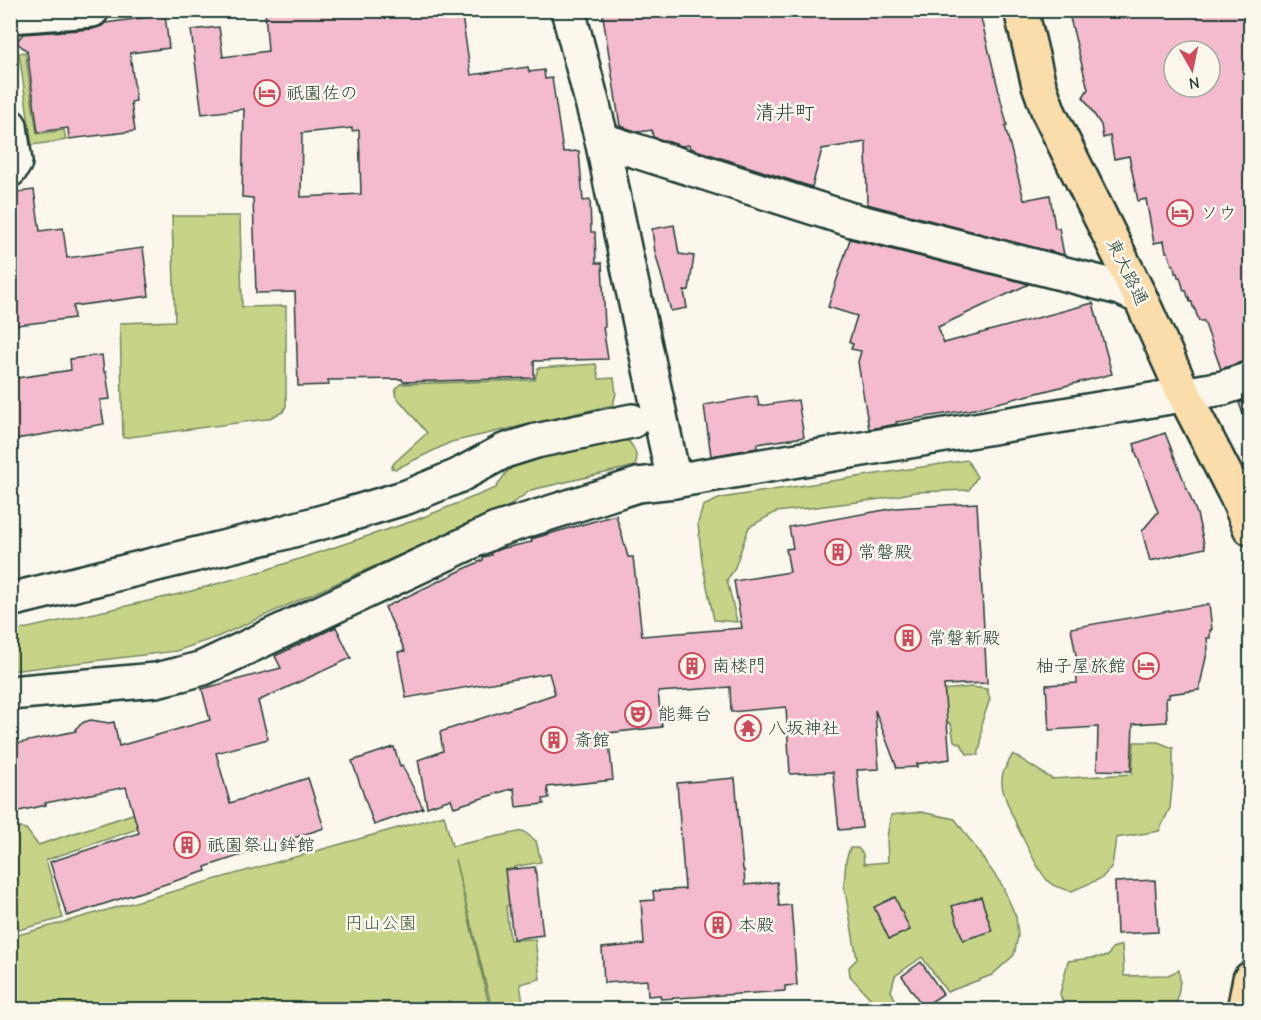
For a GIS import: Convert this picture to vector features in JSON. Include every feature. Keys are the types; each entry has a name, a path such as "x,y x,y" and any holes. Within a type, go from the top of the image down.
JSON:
{"main road":[{"name":"東大路通","path":"1021,10 1039,85 1049,113 1251,528"},
{"path":"1244,1010 1251,978"}],"street":[{"path":"10,16 92,10"},
{"path":"568,10 602,140 674,481"},
{"path":"10,126 15,162 10,170"},
{"path":"602,140 852,220 1120,288 1140,297"},
{"path":"10,693 156,680 203,668 496,530 638,485 674,481 1223,388 1251,379"},
{"path":"10,600 271,537 407,496 458,476 504,451 536,441 632,421"}],"green space":[{"path":"25,52 37,134 64,130 66,140 32,145 19,53"},
{"path":"172,216 240,216 242,307 286,306 286,406 283,412 267,419 123,438 120,323 175,321"},
{"path":"596,364 599,379 614,378 616,393 613,405 451,442 396,469 391,468 427,433 395,395 400,384 535,380 538,368"},
{"path":"622,437 634,449 635,466 531,490 509,506 217,637 176,651 11,671 10,632 184,593 263,571 416,520 496,488 505,474 519,462"},
{"path":"967,460 977,477 969,490 915,492 881,499 776,512 749,527 734,570 727,580 737,622 714,620 702,562 698,523 703,506 721,498"},
{"path":"971,687 987,689 990,699 982,722 978,755 967,754 961,744 954,741 951,724 944,720 924,692"},
{"path":"1134,742 1158,742 1173,748 1170,808 1159,831 1116,838 1112,866 1102,878 1072,891 1052,885 1044,876 1030,851 1014,819 1004,791 1002,779 1013,754 1052,779 1132,774"},
{"path":"151,808 146,826 46,860 63,918 11,932 14,827 26,829 38,845"},
{"path":"921,812 955,819 1002,885 1016,917 1018,936 1014,955 992,975 947,992 922,957 895,976 891,991 900,1009 880,1009 850,976 849,967 857,959 844,885 846,860 850,848 858,848 863,854 864,864 888,862 887,837 891,815"},
{"name":"円山公園","path":"444,815 452,846 523,831 536,841 541,862 514,867 519,892 506,907 510,940 535,939 540,979 520,984 524,1009 492,1009 455,859 490,1009 11,1010 11,937"},
{"path":"1122,945 1124,976 1168,975 1179,970 1180,981 1176,1009 1065,1009 1060,994 1068,961 1108,956 1112,948"}],"building":[{"path":"343,10 343,16 395,10 461,10 471,75 528,67 529,72 544,70 545,79 552,78 563,152 579,151 583,201 590,200 591,232 595,232 596,263 602,263 605,327 603,327 608,359 534,361 534,378 403,382 402,379 328,380 329,385 298,386 295,292 256,293 253,198 242,197 244,109 202,114 191,30 219,27 223,57 268,51 265,12","holes":["352,128 352,131 359,130 361,194 301,197 302,133"]},
{"path":"602,10 979,10 1024,200 1050,195 1055,228 1059,228 1064,255 867,204 866,142 822,149 812,187 690,148 689,145 682,146 653,137 652,130 639,132 620,126"},
{"path":"1068,10 1251,10 1251,361 1244,361 1221,369 1204,321 1199,321 1186,290 1184,291 1180,277 1175,273 1164,241 1154,243 1146,199 1138,201 1129,156 1114,159 1110,136 1103,138 1101,125 1083,97 1088,89"},
{"path":"165,15 169,48 130,53 136,101 131,102 135,131 69,139 68,128 38,132 27,51 16,42 23,34 93,29 105,23"},
{"path":"34,190 40,231 63,228 67,258 143,248 149,296 73,306 74,318 10,326 10,193"},
{"path":"674,225 679,254 694,256 689,290 684,291 687,308 671,311 655,252 652,229"},
{"path":"850,239 1029,284 938,327 944,343 1093,303 1112,374 974,409 896,422 897,424 869,429 858,362 861,351 851,349 853,344 849,342 857,316 828,307"},
{"path":"102,355 110,399 100,400 104,424 10,440 10,379 71,370 70,359"},
{"path":"757,396 759,406 798,400 804,437 757,444 757,448 711,456 704,405"},
{"path":"1251,399 1251,429 1249,430 1239,403"},
{"path":"1165,433 1197,514 1205,548 1150,561 1142,531 1158,512 1134,444"},
{"path":"977,503 987,683 944,685 950,759 917,764 917,767 897,768 875,710 879,769 857,770 862,828 839,830 833,772 790,774 786,707 731,712 730,687 658,692 662,727 608,733 613,780 547,787 549,798 543,799 544,804 516,807 514,788 454,807 451,799 427,807 418,760 443,751 440,732 555,694 549,673 406,698 398,652 405,651 385,607 483,560 483,557 500,549 532,542 531,539 616,515 628,557 633,557 642,636 742,628 734,581 790,572 786,549 793,548 789,527 896,508"},
{"path":"1209,604 1212,630 1210,630 1210,638 1207,638 1208,648 1199,690 1169,694 1169,698 1166,698 1167,722 1133,724 1131,771 1097,770 1098,727 1049,730 1046,685 1077,683 1076,655 1071,628"},
{"path":"336,627 351,658 258,701 268,739 216,753 230,803 308,778 324,828 205,867 206,871 67,916 50,862 139,833 126,787 45,803 46,805 10,813 10,745 76,731 75,729 84,722 91,720 114,722 119,746 210,720 202,689 281,668 275,656"},
{"path":"394,747 400,766 402,765 423,808 374,825 352,761"},
{"name":"本殿","path":"735,778 745,885 777,882 779,906 791,905 797,985 785,986 785,991 661,999 660,995 648,996 647,980 604,983 602,948 644,944 641,901 654,900 653,891 685,889 677,783"},
{"path":"535,867 543,935 513,939 505,870"},
{"path":"1155,880 1158,932 1117,934 1115,882"},
{"path":"895,897 910,930 889,939 874,907"},
{"path":"981,897 992,931 963,940 952,906"},
{"path":"921,962 943,994 923,1007 902,976"}],"place":[{"name":"祇園佐の","path":"267,93"},
{"name":"ソウ","path":"1180,213"},
{"name":"常磐殿","path":"838,552"},
{"name":"常磐新殿","path":"908,638"},
{"name":"南楼門","path":"692,666"},
{"name":"柚子屋旅館","path":"1146,666"},
{"name":"能舞台","path":"638,714"},
{"name":"八坂神社","path":"748,728"},
{"name":"斎館","path":"554,740"},
{"name":"祇園祭山鉾館","path":"187,845"},
{"name":"本殿","path":"718,925"}],"district":[{"name":"清井町","path":"785,112"}]}
